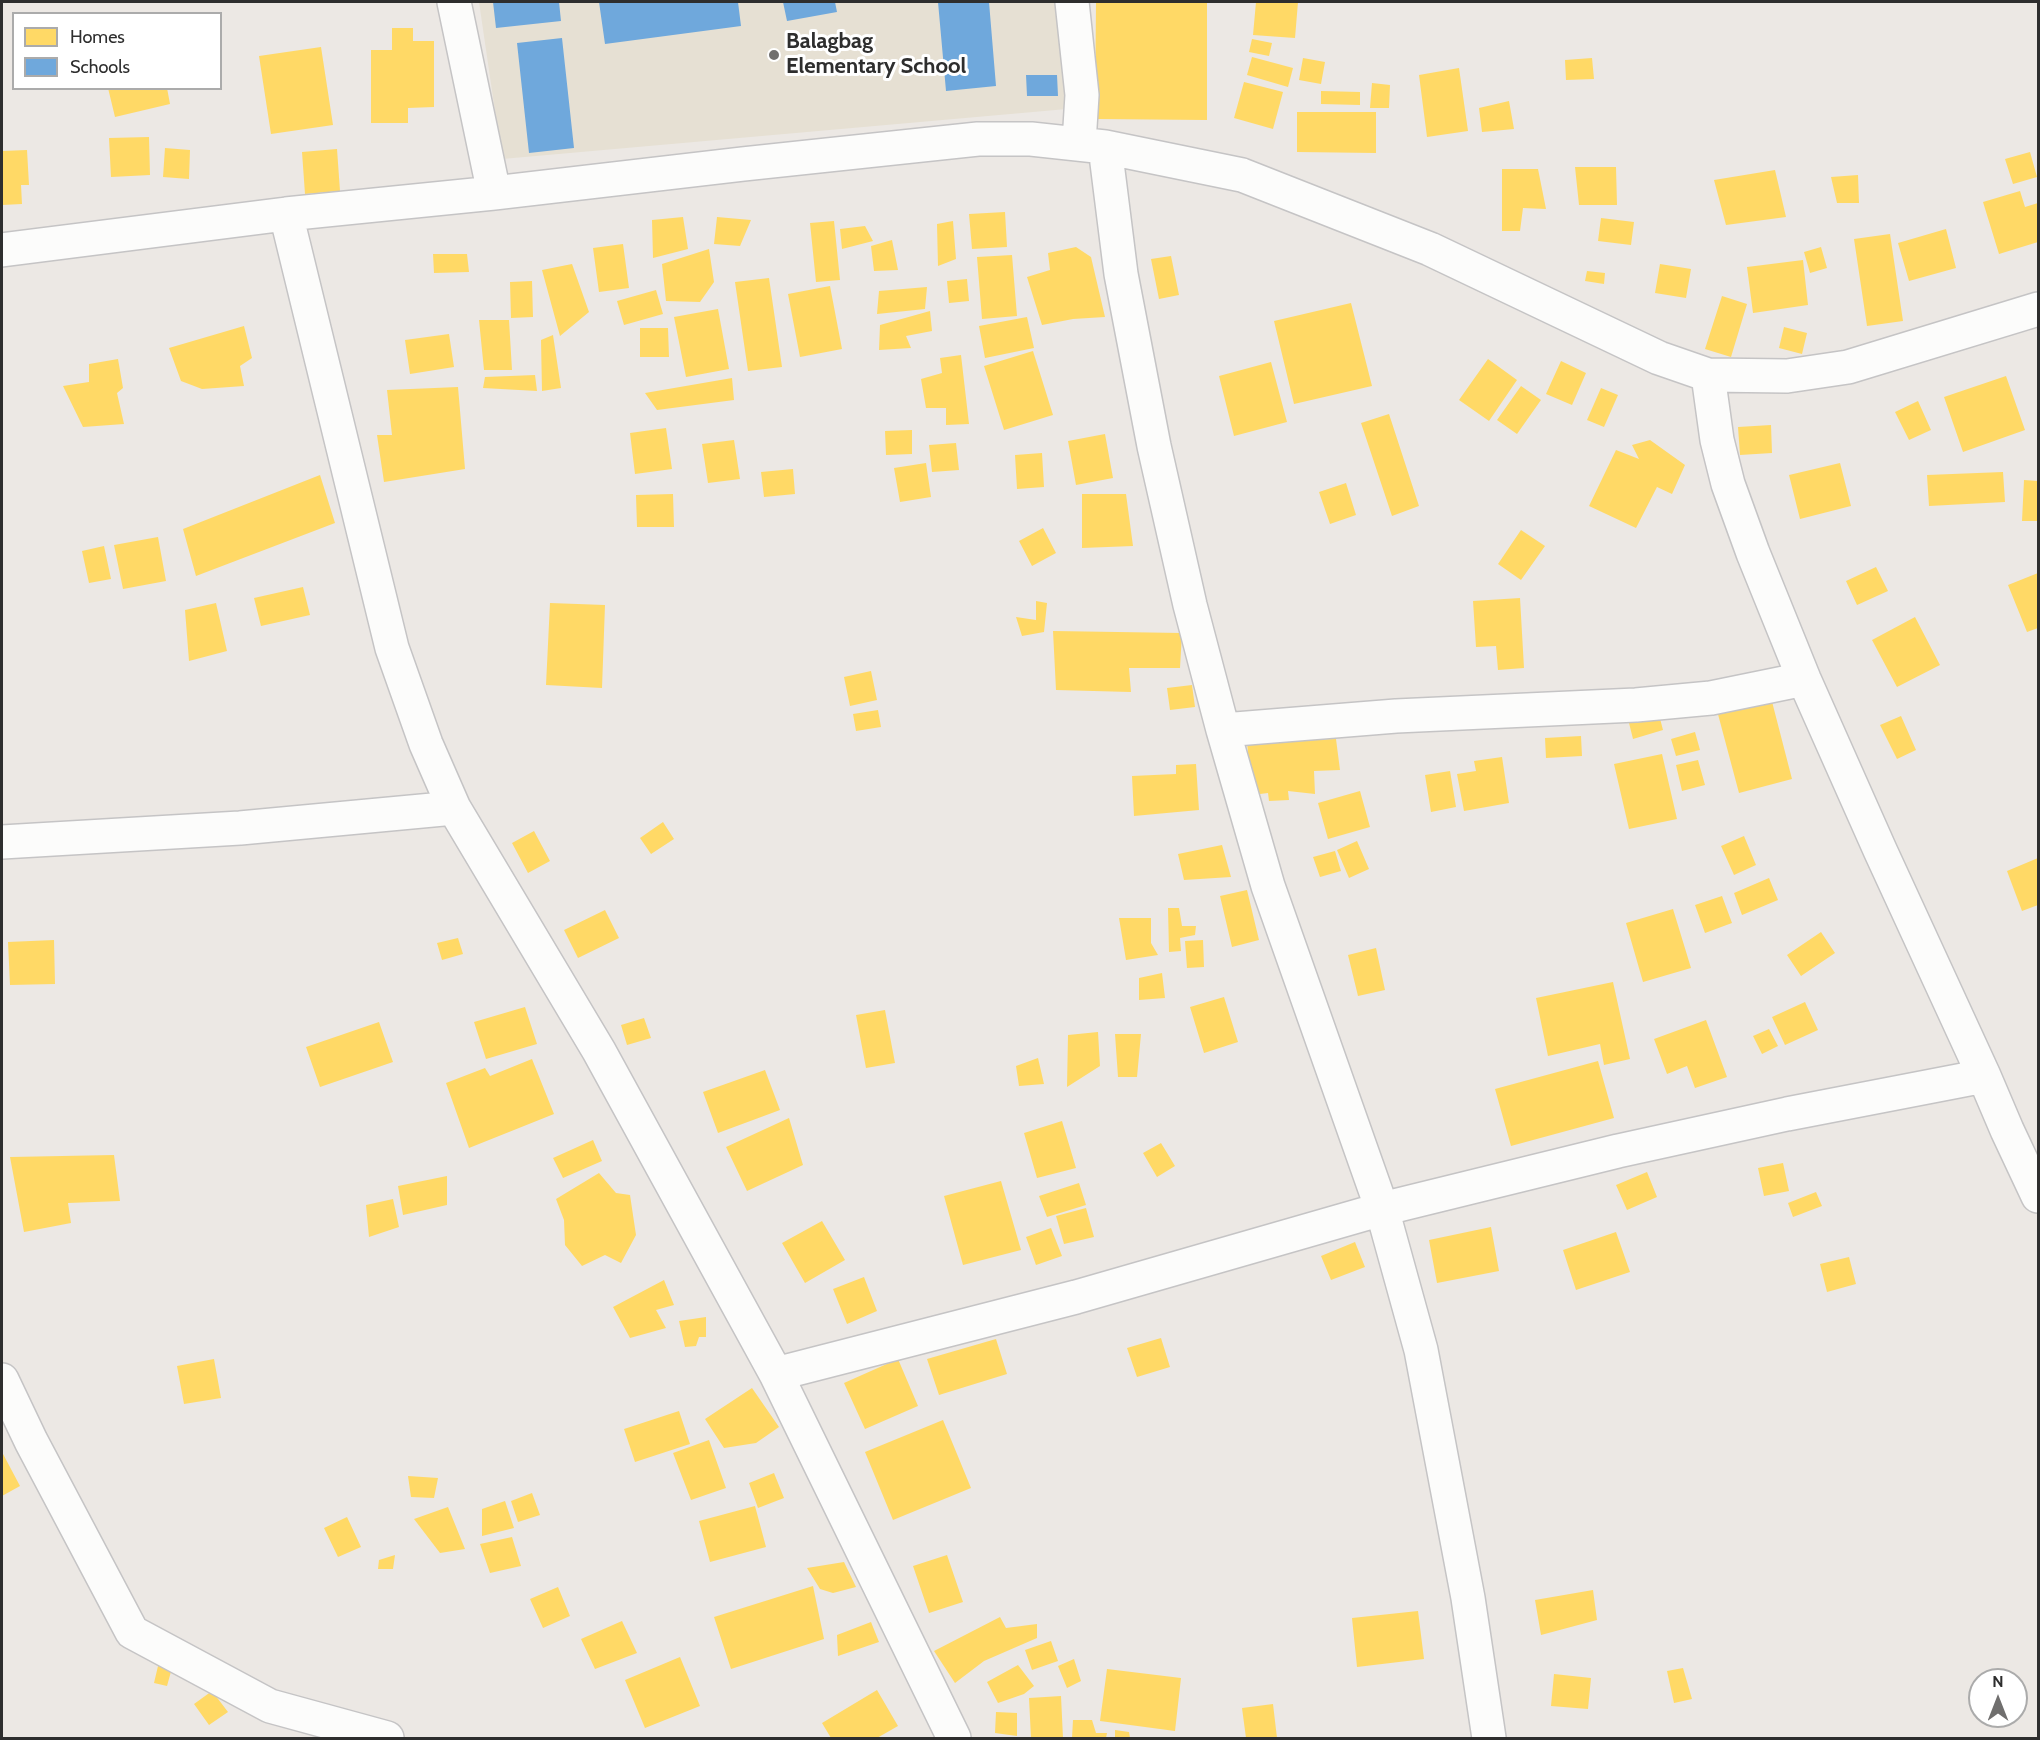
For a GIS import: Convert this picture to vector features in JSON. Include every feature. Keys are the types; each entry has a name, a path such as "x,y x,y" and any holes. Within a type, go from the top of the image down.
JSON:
{"street":[{"path":"454,2 494,193"},
{"path":"1072,2 1082,95 1121,274 1154,446 1190,605 1268,886 1382,1209 1420,1350 1468,1598 1489,1738"},
{"path":"2,250 286,214 978,139 1031,139 1092,145 1242,175 1430,249 1659,358 1708,375 1787,376 1848,367 2038,309"},
{"path":"286,214 392,648 426,744 454,808 599,1050 776,1374 954,1738"},
{"path":"1708,375 1717,440 1728,484 1753,553 1804,679 2038,1196"},
{"path":"1223,730 1396,716 1647,704 1711,698 1804,679"},
{"path":"2,842 240,828 454,808"},
{"path":"776,1374 1076,1297 1382,1209 1629,1148 1787,1114 1984,1076"},
{"path":"2,1380 132,1632 270,1706 387,1738"}],"shaded area":[{"name":"Balagbag Elementary School","path":"479,2 1055,2 1067,109 502,159"}],"building: Homes":[{"path":"1096,2 1207,2 1207,120 1095,119"},
{"path":"1256,2 1298,2 1295,38 1253,35"},
{"path":"392,28 413,28 413,41 434,41 434,107 408,108 408,123 371,123 371,50 392,50"},
{"path":"1252,39 1272,43 1269,56 1249,52"},
{"path":"321,47 333,125 271,134 259,56"},
{"path":"1252,57 1293,68 1288,87 1247,75"},
{"path":"1303,58 1325,62 1321,84 1299,80"},
{"path":"1592,58 1594,79 1566,80 1565,60"},
{"path":"1459,68 1468,131 1427,137 1419,75"},
{"path":"1244,82 1283,92 1273,129 1234,118"},
{"path":"1372,83 1390,85 1389,108 1370,108"},
{"path":"108,90 167,90 170,104 115,117"},
{"path":"1321,91 1360,92 1360,105 1321,104"},
{"path":"1509,101 1514,129 1482,132 1479,108"},
{"path":"1297,112 1376,112 1376,153 1297,152"},
{"path":"149,137 150,175 111,177 109,138"},
{"path":"165,148 190,150 189,179 163,177"},
{"path":"337,149 340,191 305,194 302,152"},
{"path":"27,150 29,185 21,185 22,204 2,205 2,151"},
{"path":"2030,152 2037,177 2013,184 2005,159"},
{"path":"1575,167 1616,167 1617,205 1579,205"},
{"path":"1502,169 1538,169 1546,209 1523,208 1520,231 1502,231"},
{"path":"1775,170 1786,217 1726,225 1714,180"},
{"path":"1858,175 1859,203 1837,203 1831,177"},
{"path":"2020,191 2025,207 2038,203 2038,242 1999,254 1983,202"},
{"path":"1005,212 1007,247 972,249 969,214"},
{"path":"683,217 688,249 653,258 652,220"},
{"path":"717,217 751,220 740,246 714,244"},
{"path":"1601,218 1634,222 1631,245 1598,241"},
{"path":"834,221 840,280 816,282 810,223"},
{"path":"953,221 956,259 938,266 937,224"},
{"path":"865,226 873,241 842,249 840,229"},
{"path":"1946,229 1956,268 1909,281 1898,243"},
{"path":"1890,234 1903,321 1867,326 1854,239"},
{"path":"892,240 898,270 874,271 871,246"},
{"path":"623,244 629,288 599,292 593,248"},
{"path":"1076,247 1091,257 1105,317 1073,319 1042,325 1027,277 1050,270 1048,253"},
{"path":"1821,247 1827,268 1810,273 1804,252"},
{"path":"709,249 714,282 700,302 666,301 662,264"},
{"path":"433,254 467,254 469,272 434,273"},
{"path":"1012,255 1017,316 982,319 977,257"},
{"path":"1171,256 1179,295 1159,299 1151,259"},
{"path":"1803,260 1808,305 1753,313 1747,267"},
{"path":"572,264 589,312 560,336 542,270"},
{"path":"1660,264 1691,269 1686,298 1655,293"},
{"path":"1587,271 1605,273 1604,284 1585,281"},
{"path":"769,278 782,367 748,371 735,282"},
{"path":"967,279 969,301 949,303 947,281"},
{"path":"532,281 533,317 511,318 510,282"},
{"path":"830,286 842,349 800,357 788,294"},
{"path":"927,287 925,309 877,314 879,291"},
{"path":"656,290 663,314 624,325 617,301"},
{"path":"1722,296 1747,304 1731,357 1705,349"},
{"path":"1351,303 1372,386 1294,404 1274,321"},
{"path":"718,309 729,369 686,377 674,317"},
{"path":"930,311 932,331 906,336 911,348 879,350 880,325"},
{"path":"1027,317 1034,348 985,358 979,326"},
{"path":"479,320 509,320 512,370 484,370"},
{"path":"244,326 252,358 240,366 244,386 202,389 181,381 169,348"},
{"path":"1784,327 1807,333 1802,354 1779,348"},
{"path":"640,328 668,328 669,357 640,357"},
{"path":"449,334 454,367 410,374 405,340"},
{"path":"553,335 561,388 542,391 541,340"},
{"path":"1033,351 1053,415 1004,430 984,366"},
{"path":"961,355 969,424 946,425 946,408 926,408 921,379 942,373 940,358"},
{"path":"118,359 123,388 117,393 124,424 83,427 63,386 89,382 89,364"},
{"path":"1488,359 1517,380 1489,421 1459,400"},
{"path":"1561,361 1586,373 1572,405 1546,394"},
{"path":"1271,362 1287,422 1234,436 1219,376"},
{"path":"535,375 537,391 483,388 485,377"},
{"path":"2006,376 2025,430 1963,452 1944,397"},
{"path":"732,378 734,400 657,410 645,393"},
{"path":"1521,386 1541,400 1517,434 1497,420"},
{"path":"458,387 465,469 384,482 377,435 392,435 387,390"},
{"path":"1601,388 1618,395 1604,427 1587,420"},
{"path":"1918,401 1931,430 1909,440 1895,412"},
{"path":"1389,414 1419,506 1392,516 1361,423"},
{"path":"1771,425 1772,453 1740,455 1738,427"},
{"path":"666,428 672,469 635,474 630,433"},
{"path":"912,430 912,454 886,455 885,431"},
{"path":"1105,434 1113,478 1076,485 1068,441"},
{"path":"734,440 740,479 708,483 702,444"},
{"path":"1650,440 1685,465 1672,494 1657,487 1636,528 1589,506 1616,450 1639,459 1632,445"},
{"path":"956,443 959,470 932,472 929,445"},
{"path":"1042,453 1044,487 1017,489 1015,455"},
{"path":"926,463 931,497 900,502 894,468"},
{"path":"1840,463 1851,506 1800,519 1789,475"},
{"path":"793,469 795,494 764,497 761,472"},
{"path":"2003,472 2005,502 1929,506 1927,475"},
{"path":"320,475 335,523 196,576 183,529"},
{"path":"2024,480 2038,481 2038,521 2022,521"},
{"path":"1346,483 1356,515 1330,524 1319,492"},
{"path":"673,494 674,527 637,527 636,495"},
{"path":"1082,494 1126,494 1133,546 1082,548"},
{"path":"1043,528 1056,553 1032,566 1019,541"},
{"path":"1521,530 1545,546 1521,580 1498,564"},
{"path":"158,537 166,581 123,589 114,545"},
{"path":"104,546 111,579 89,583 82,551"},
{"path":"1876,567 1888,591 1857,605 1846,581"},
{"path":"2038,573 2038,628 2027,632 2008,585"},
{"path":"303,587 310,615 261,626 254,598"},
{"path":"1520,598 1524,668 1498,670 1496,646 1476,647 1473,601"},
{"path":"1036,601 1047,603 1044,632 1022,636 1016,617 1036,620"},
{"path":"216,603 227,651 189,661 185,610"},
{"path":"550,603 605,605 602,688 546,685"},
{"path":"1915,617 1940,665 1897,687 1872,640"},
{"path":"1053,631 1182,633 1180,668 1129,668 1131,692 1056,690"},
{"path":"871,671 877,700 850,706 844,677"},
{"path":"1192,685 1195,707 1170,710 1167,688"},
{"path":"1769,690 1792,779 1739,793 1715,703"},
{"path":"1657,707 1663,730 1633,739 1627,715"},
{"path":"878,710 881,727 856,731 853,714"},
{"path":"1901,716 1916,750 1897,759 1880,725"},
{"path":"1695,732 1700,750 1676,756 1671,739"},
{"path":"1581,736 1582,756 1546,758 1545,738"},
{"path":"1336,739 1340,770 1314,771 1315,794 1288,791 1289,800 1269,801 1268,793 1252,795 1247,742"},
{"path":"1662,754 1677,819 1629,829 1614,764"},
{"path":"1502,757 1509,803 1464,811 1457,774 1476,771 1474,761"},
{"path":"1698,760 1705,785 1682,791 1676,765"},
{"path":"1196,764 1199,810 1134,816 1132,776 1176,774 1176,765"},
{"path":"1450,771 1456,807 1431,812 1425,775"},
{"path":"1360,791 1370,827 1328,839 1318,803"},
{"path":"663,822 674,839 651,854 640,838"},
{"path":"534,831 550,861 528,873 512,843"},
{"path":"1744,836 1756,865 1734,875 1721,846"},
{"path":"1357,841 1369,869 1349,878 1337,850"},
{"path":"1222,845 1231,877 1184,880 1178,854"},
{"path":"1335,851 1341,871 1320,877 1313,857"},
{"path":"2038,858 2038,905 2022,911 2007,871"},
{"path":"1769,878 1778,900 1742,915 1734,893"},
{"path":"1247,890 1259,940 1232,947 1220,896"},
{"path":"1722,896 1732,923 1705,933 1695,905"},
{"path":"1168,908 1179,908 1182,926 1196,926 1195,935 1180,938 1181,951 1169,952"},
{"path":"1673,909 1691,968 1643,982 1626,923"},
{"path":"605,910 619,938 578,958 564,930"},
{"path":"1119,918 1151,918 1151,943 1158,955 1126,960"},
{"path":"1821,932 1835,953 1801,976 1787,955"},
{"path":"458,938 463,954 442,960 437,943"},
{"path":"54,940 55,984 10,985 8,942"},
{"path":"1203,940 1204,967 1187,968 1185,941"},
{"path":"1376,948 1385,990 1358,996 1348,955"},
{"path":"1162,973 1165,998 1139,1000 1139,978"},
{"path":"1613,982 1630,1059 1604,1065 1600,1044 1548,1056 1536,998"},
{"path":"1224,997 1238,1042 1204,1053 1190,1007"},
{"path":"1805,1002 1818,1030 1785,1045 1772,1017"},
{"path":"525,1007 537,1044 486,1059 474,1022"},
{"path":"885,1010 895,1063 866,1068 856,1015"},
{"path":"644,1018 651,1038 627,1045 621,1025"},
{"path":"1706,1020 1727,1077 1695,1088 1687,1066 1667,1074 1654,1039"},
{"path":"379,1022 393,1062 320,1087 306,1047"},
{"path":"1769,1029 1778,1046 1762,1054 1753,1036"},
{"path":"1098,1032 1100,1066 1067,1087 1068,1035"},
{"path":"1115,1034 1141,1034 1137,1077 1118,1077"},
{"path":"1038,1058 1044,1084 1019,1086 1016,1066"},
{"path":"532,1059 554,1114 469,1148 446,1083 485,1068 490,1076"},
{"path":"1598,1061 1614,1118 1511,1146 1495,1089"},
{"path":"765,1070 780,1110 718,1133 703,1092"},
{"path":"789,1118 803,1165 747,1191 726,1147"},
{"path":"1062,1121 1076,1168 1037,1178 1024,1133"},
{"path":"593,1140 602,1161 563,1178 553,1158"},
{"path":"1161,1143 1175,1166 1157,1177 1143,1153"},
{"path":"114,1155 120,1201 68,1203 71,1223 24,1232 10,1157"},
{"path":"1783,1163 1789,1191 1764,1196 1758,1168"},
{"path":"1647,1172 1657,1197 1627,1210 1616,1185"},
{"path":"599,1173 616,1193 630,1195 636,1235 621,1263 605,1255 582,1266 565,1245 564,1220 556,1199"},
{"path":"447,1176 447,1205 403,1215 398,1186"},
{"path":"1001,1181 1021,1250 963,1265 944,1196"},
{"path":"1079,1183 1086,1205 1047,1217 1039,1196"},
{"path":"1816,1192 1822,1206 1793,1217 1788,1203"},
{"path":"393,1199 399,1227 369,1237 366,1205"},
{"path":"1086,1208 1094,1237 1064,1244 1056,1216"},
{"path":"822,1221 845,1260 805,1283 782,1243"},
{"path":"1491,1227 1499,1271 1437,1283 1429,1240"},
{"path":"1051,1228 1062,1256 1036,1265 1026,1237"},
{"path":"1616,1232 1630,1272 1576,1290 1563,1250"},
{"path":"1355,1242 1365,1267 1331,1280 1321,1256"},
{"path":"1849,1257 1856,1284 1827,1292 1820,1264"},
{"path":"864,1277 877,1311 847,1324 833,1289"},
{"path":"664,1280 674,1305 656,1310 666,1328 630,1338 613,1307"},
{"path":"706,1317 706,1337 699,1337 696,1346 685,1347 679,1321"},
{"path":"1161,1338 1170,1367 1137,1377 1127,1348"},
{"path":"996,1339 1007,1374 939,1395 927,1359"},
{"path":"214,1359 221,1398 184,1404 177,1366"},
{"path":"898,1359 918,1406 865,1429 844,1383"},
{"path":"752,1388 779,1427 756,1443 724,1448 705,1419"},
{"path":"679,1411 690,1444 635,1462 624,1429"},
{"path":"943,1420 971,1488 893,1520 865,1452"},
{"path":"709,1440 726,1488 691,1500 673,1453"},
{"path":"2,1452 20,1486 2,1496"},
{"path":"774,1473 784,1498 758,1508 749,1483"},
{"path":"408,1476 438,1478 434,1498 411,1497"},
{"path":"532,1493 540,1515 518,1522 511,1501"},
{"path":"505,1501 514,1528 482,1536 482,1509"},
{"path":"755,1506 766,1547 710,1562 699,1521"},
{"path":"448,1507 465,1549 440,1553 414,1519"},
{"path":"347,1517 361,1547 338,1557 324,1528"},
{"path":"512,1537 521,1566 490,1573 480,1544"},
{"path":"395,1555 393,1569 378,1569 379,1560"},
{"path":"947,1555 963,1602 929,1613 913,1566"},
{"path":"844,1562 856,1587 833,1593 820,1589 807,1568"},
{"path":"813,1586 824,1639 731,1669 714,1617"},
{"path":"558,1587 570,1616 543,1628 530,1599"},
{"path":"1593,1590 1597,1620 1541,1635 1535,1600"},
{"path":"1418,1611 1424,1659 1357,1667 1352,1618"},
{"path":"1000,1617 1006,1628 1037,1624 1037,1638 984,1661 955,1683 934,1651"},
{"path":"622,1621 637,1653 595,1669 581,1639"},
{"path":"871,1622 879,1642 838,1656 837,1635"},
{"path":"1051,1641 1058,1661 1032,1670 1025,1650"},
{"path":"680,1657 700,1706 645,1728 625,1680"},
{"path":"1074,1659 1081,1681 1067,1688 1058,1666"},
{"path":"1018,1665 1034,1686 1024,1694 998,1703 987,1682"},
{"path":"158,1666 172,1668 167,1686 154,1683"},
{"path":"1683,1668 1692,1699 1674,1703 1667,1671"},
{"path":"1107,1669 1181,1678 1175,1731 1100,1721"},
{"path":"1554,1674 1591,1678 1588,1709 1551,1706"},
{"path":"877,1690 898,1726 877,1738 831,1738 822,1723"},
{"path":"212,1691 228,1712 209,1725 194,1704"},
{"path":"1061,1696 1063,1738 1031,1738 1029,1698"},
{"path":"1273,1704 1277,1738 1246,1738 1242,1708"},
{"path":"996,1712 1017,1713 1017,1736 995,1733"},
{"path":"1073,1720 1092,1720 1096,1733 1107,1733 1106,1738 1072,1738"},
{"path":"1115,1730 1129,1732 1130,1738 1115,1738"}],"building: Schools":[{"path":"493,2 559,2 561,21 496,28"},
{"path":"599,2 738,2 741,26 605,44"},
{"path":"783,2 835,2 837,12 787,21"},
{"path":"938,2 989,2 996,86 946,91"},
{"path":"562,38 574,148 529,153 517,43"},
{"path":"1026,75 1057,75 1058,96 1027,96"}],"place":[{"name":"Balagbag Elementary School","path":"774,55"}]}
